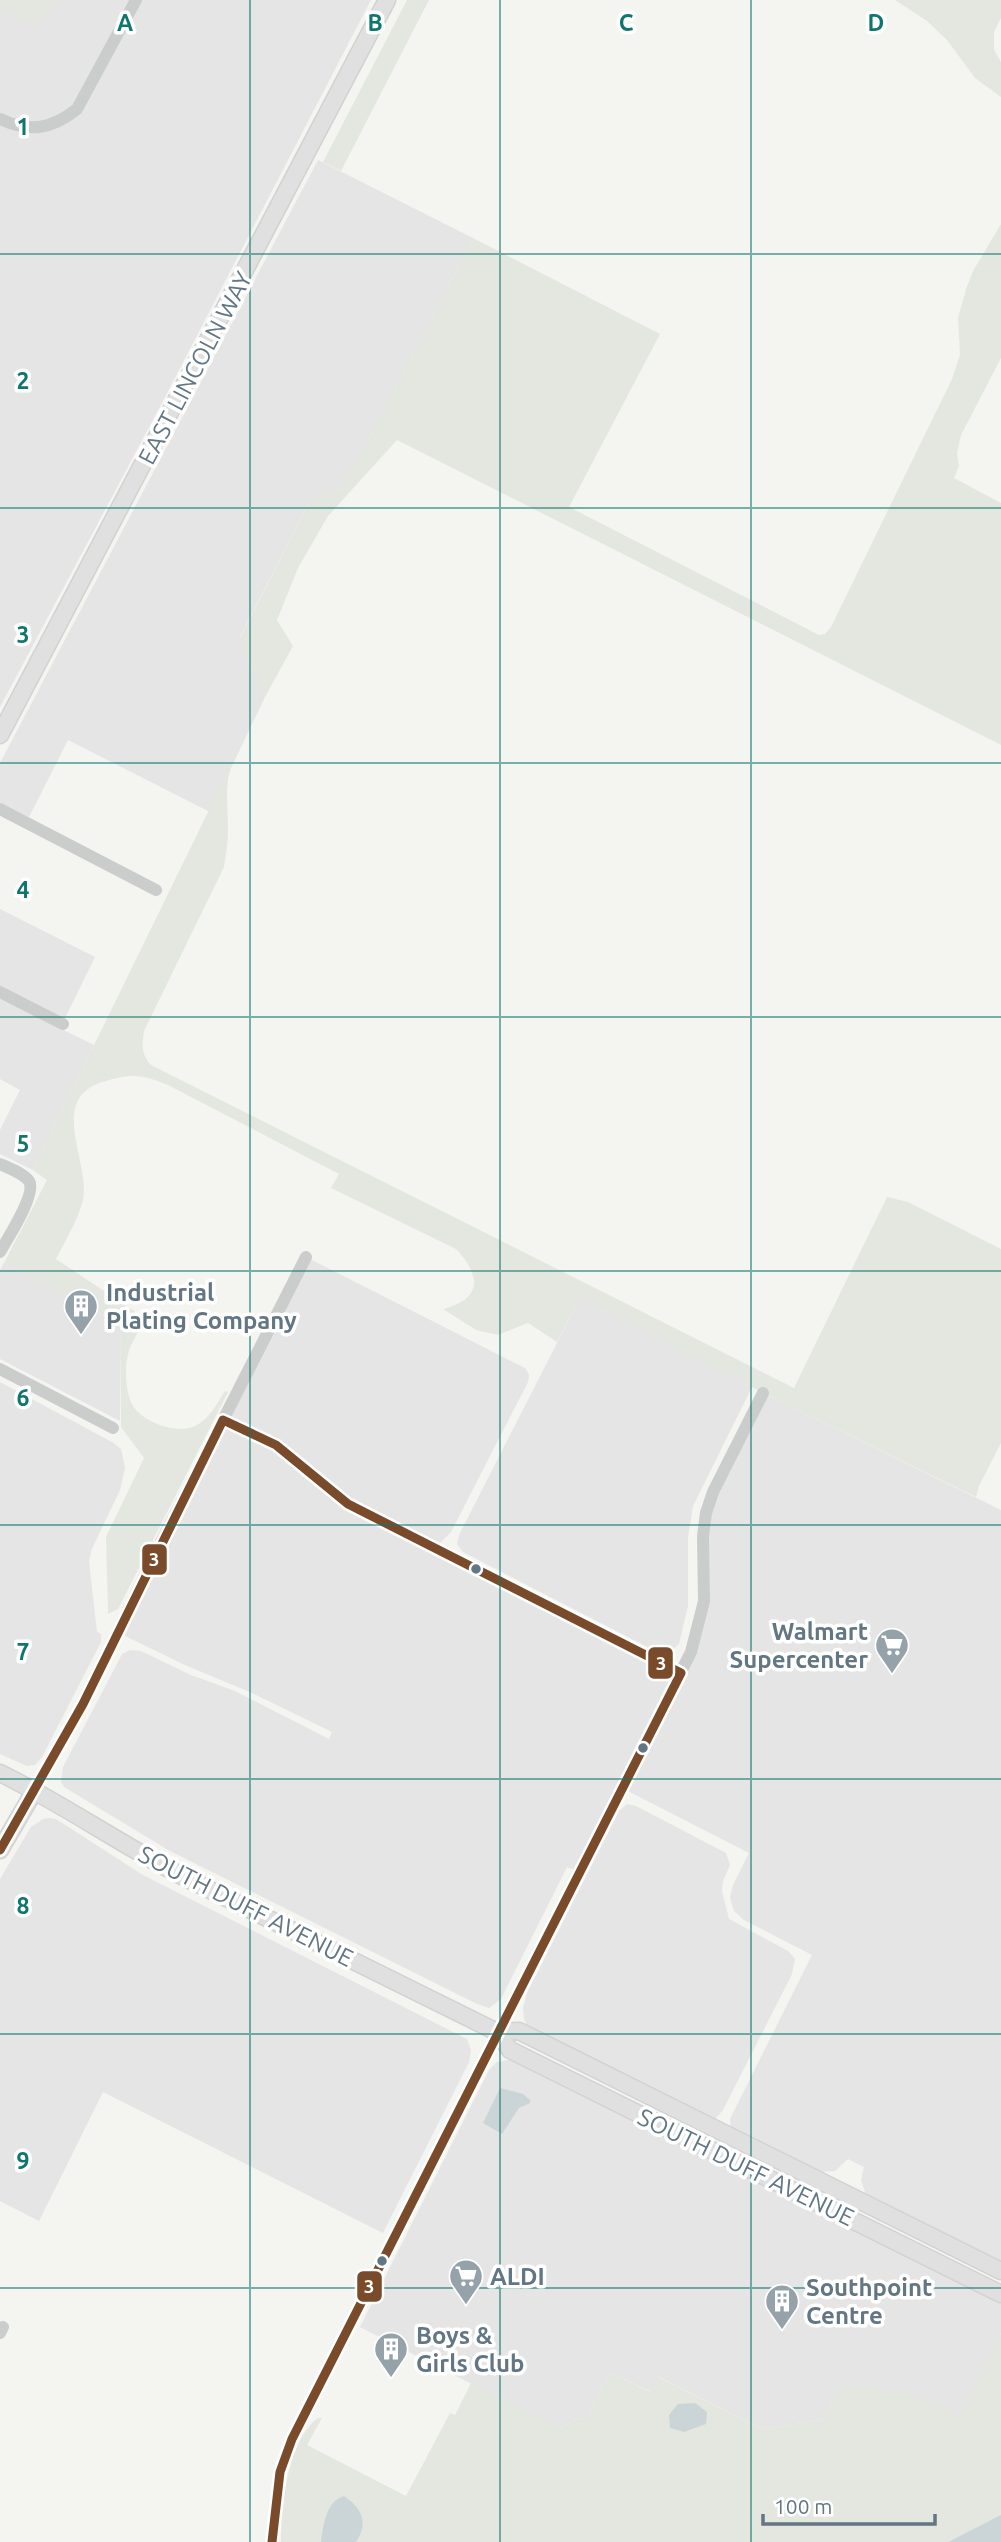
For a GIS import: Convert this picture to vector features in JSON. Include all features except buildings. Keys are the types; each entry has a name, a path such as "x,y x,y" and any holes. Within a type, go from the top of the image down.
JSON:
{"main road":[{"name":"EAST LINCOLN WAY","path":"0,735 387,0"},
{"name":"SOUTH DUFF AVENUE","path":"0,1773 35,1790 159,1864 498,2032 519,2031 1001,2271"},
{"path":"0,1850 35,1790"},
{"name":"SOUTH DUFF AVENUE","path":"498,2032 510,2050 1001,2294"}],"street":[{"path":"0,119 26,127 45,126 61,122 77,108 136,0"},
{"path":"0,809 156,890"},
{"path":"0,992 63,1024"},
{"path":"0,1164 28,1180 30,1194 0,1252"},
{"path":"35,1790 83,1704 164,1536 306,1257"},
{"path":"0,1369 113,1428"},
{"path":"272,2542 280,2472 292,2439 691,1652 704,1601 703,1536 706,1513 713,1492 763,1393"}],"shaded area":[{"path":"0,0 371,0 164,399 0,707"},
{"path":"0,0 55,0 41,20 29,24 0,10"},
{"path":"407,0 429,0 341,171 323,162"},
{"path":"895,0 1001,0 1001,18 994,32 994,50 1001,62 1001,97 975,78 947,40 927,21"},
{"path":"318,160 473,238 341,488 308,504 240,637 265,697 210,812 68,740 29,817 0,803 0,763"},
{"path":"1001,224 1001,358 961,435 957,453 959,466 954,478 1001,503 1001,745 397,440 328,516 298,568 277,620 293,646 265,697 240,638 308,504 341,488 473,238 660,334 569,507 819,635 825,634 831,627 952,379 960,355 958,318 966,289 973,271"},
{"path":"232,763 227,788 228,834 224,867 144,1031 143,1049 151,1065 794,1388 887,1197 908,1202 1001,1249 1001,1443 976,1497 763,1393 580,1298 557,1342 528,1323 498,1335 476,1330 443,1309 465,1299 474,1285 470,1268 456,1249 331,1188 339,1174 168,1085 144,1077 123,1077 88,1089 78,1101 74,1116 84,1185 83,1200 75,1223 56,1259 146,1319 130,1348 126,1368 131,1402 142,1416 170,1428 189,1428 206,1418 225,1391 228,1392 118,1609 108,1614 106,1537 144,1458 121,1427 121,1324 4,1263 47,1180 33,1170"},
{"path":"0,909 95,957 65,1018 0,986"},
{"path":"0,999 94,1045 33,1170 0,1154 0,1130 20,1090 0,1079"},
{"path":"306,1257 525,1368 529,1375 528,1382 451,1532 436,1547 680,1672 699,1626 706,1513 763,1393 1001,1510 1001,2264 866,2195 861,2180 864,2167 848,2159 835,2171 817,2172 731,2128 730,2119 812,1955 744,1920 734,1911 730,1897 733,1885 749,1853 622,1788 579,1872 567,1867 501,1999 489,2008 170,1851 64,1787 61,1782 63,1767 122,1654 130,1650 141,1651 191,1675 235,1691 329,1739 332,1732 119,1633"},
{"path":"4,1263 121,1324 120,1421 0,1359 0,1270"},
{"path":"580,1298 752,1387 693,1506 688,1537 688,1606 679,1644 671,1651 661,1654 463,1552 457,1544 459,1535"},
{"path":"0,1382 112,1442 121,1449 125,1468 120,1490 91,1551 89,1562 97,1632 101,1634 101,1642 42,1757 35,1765 27,1766 0,1754"},
{"path":"627,1804 636,1806 726,1853 730,1865 722,1891 729,1919 788,1951 795,1959 792,1974 723,2110 716,2118 710,2119 529,2029 524,2019 523,2008 527,1993 619,1811"},
{"path":"49,1818 56,1819 143,1875 467,2039 471,2050 469,2062 383,2233 103,2092 39,2221 0,2201 0,1879 31,1827"},
{"path":"514,2059 1001,2301 1001,2333 957,2422 837,2392 823,2420 762,2429 659,2377 651,2392 610,2372 586,2420 577,2418 560,2429 360,2327 489,2070 497,2062"},
{"path":"500,2088 523,2094 530,2100 530,2103 519,2108 502,2134 483,2123"},
{"path":"1001,2333 1001,2542 281,2542 282,2511 293,2458 299,2442 318,2418 322,2418 307,2445 406,2496 450,2413 455,2415 471,2383 560,2429 577,2418 586,2420 610,2372 650,2392 658,2377 762,2429 823,2420 837,2392 860,2388 897,2391 947,2407 957,2421"},
{"path":"695,2403 707,2412 706,2424 684,2432 670,2428 669,2415 678,2404"},
{"path":"344,2496 362,2516 360,2535 356,2542 321,2542 329,2509"},
{"path":"1001,2515 1001,2542 949,2542 952,2540"}],"transit line":[{"name":"3","path":"0,1850 83,1704 223,1420 276,1445 348,1504 681,1673 292,2439 280,2472 272,2542"}],"place":[{"name":"Industrial Plating Company","path":"81,1336"},
{"name":"Walmart Supercenter","path":"892,1675"},
{"name":"ALDI","path":"466,2306"},
{"name":"Southpoint Centre","path":"782,2331"},
{"name":"Boys & Girls Club","path":"391,2379"}]}
